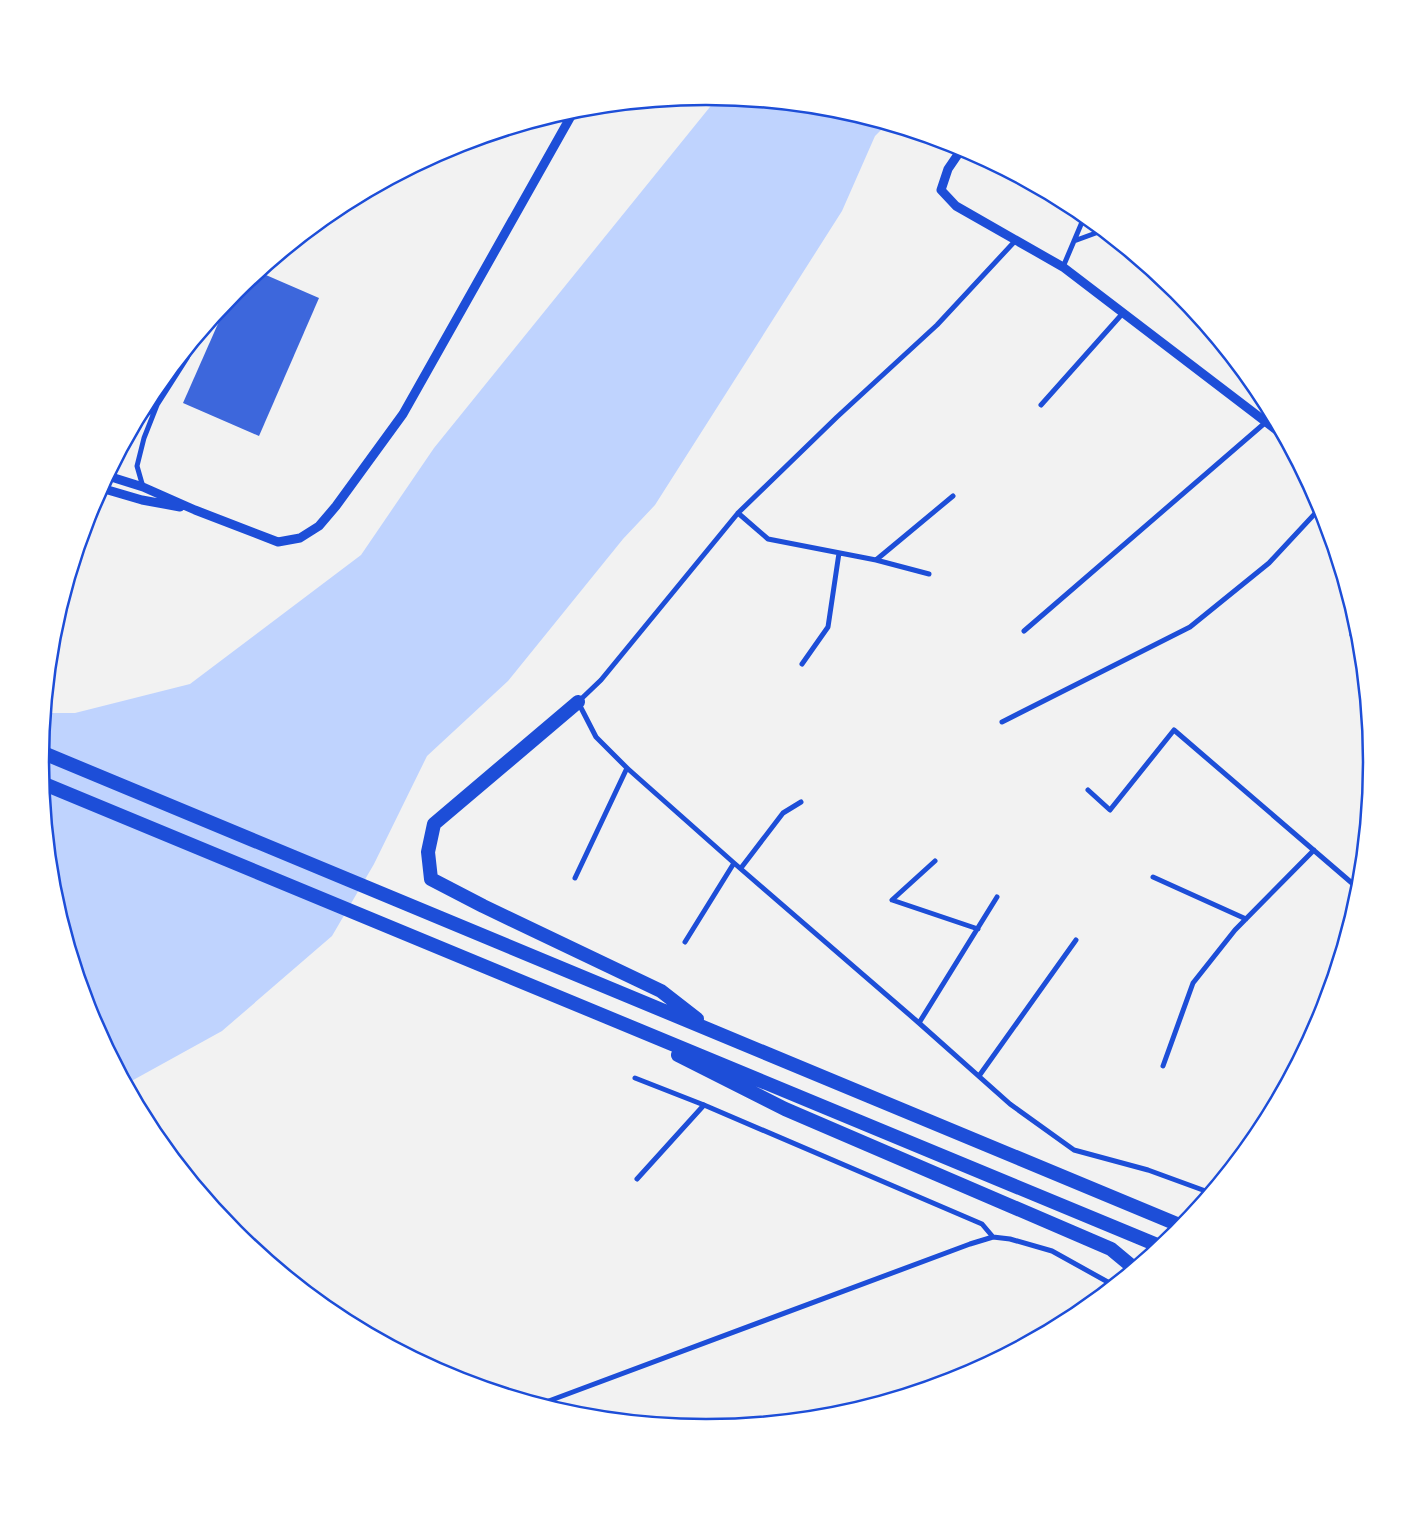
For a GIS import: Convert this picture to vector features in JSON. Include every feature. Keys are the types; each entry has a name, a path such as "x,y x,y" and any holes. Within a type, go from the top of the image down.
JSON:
{"highway":[{"path":"578,702 434,824 428,852 431,879 483,906 661,991 714,1031"},
{"path":"49,755 1177,1223"},
{"path":"50,786 1154,1244"},
{"path":"579,1005 785,1109 1111,1249 1130,1265"}],"street":[{"path":"114,478 143,487 194,510 278,542 300,538 319,526 336,506 403,414 569,119"},
{"path":"958,155 948,169 941,190 956,206 1063,267 1271,425"},
{"path":"1063,267 1081,222"},
{"path":"1074,240 1096,233"},
{"path":"1016,240 937,325 837,417 738,514 601,680 578,702 596,737 628,768 1010,1104 1074,1150 1148,1170 1205,1191"},
{"path":"1041,405 1123,313"},
{"path":"143,487 137,466 144,438 157,405 180,369"},
{"path":"152,410 157,405"},
{"path":"1024,631 1266,422"},
{"path":"109,490 142,500 194,510"},
{"path":"876,560 953,496"},
{"path":"738,514 768,539 876,560 929,574"},
{"path":"1002,722 1190,627 1269,563 1315,514"},
{"path":"802,664 828,627 839,553"},
{"path":"1088,790 1110,810 1174,730 1353,884"},
{"path":"575,878 628,768"},
{"path":"741,868 783,813 801,802"},
{"path":"1163,1066 1193,983 1235,930 1314,850"},
{"path":"935,861 892,900 978,929"},
{"path":"686,942 734,863"},
{"path":"1153,877 1246,919"},
{"path":"919,1023 997,897"},
{"path":"979,1076 1076,940"},
{"path":"635,1078 704,1105 982,1224 993,1237"},
{"path":"637,1179 704,1105"},
{"path":"547,1401 993,1237 1010,1238 1052,1251 1109,1283"}],"water":[{"path":"711,105 792,110 835,117 882,129 875,136 842,211 655,505 623,539 508,681 427,756 374,864 332,936 222,1031 132,1081 99,1014 84,974 71,933 61,891 50,806 51,713 75,713 190,684 361,555 434,448"}],"building":[{"path":"265,275 319,298 259,436 183,403 219,321 241,297"}]}
